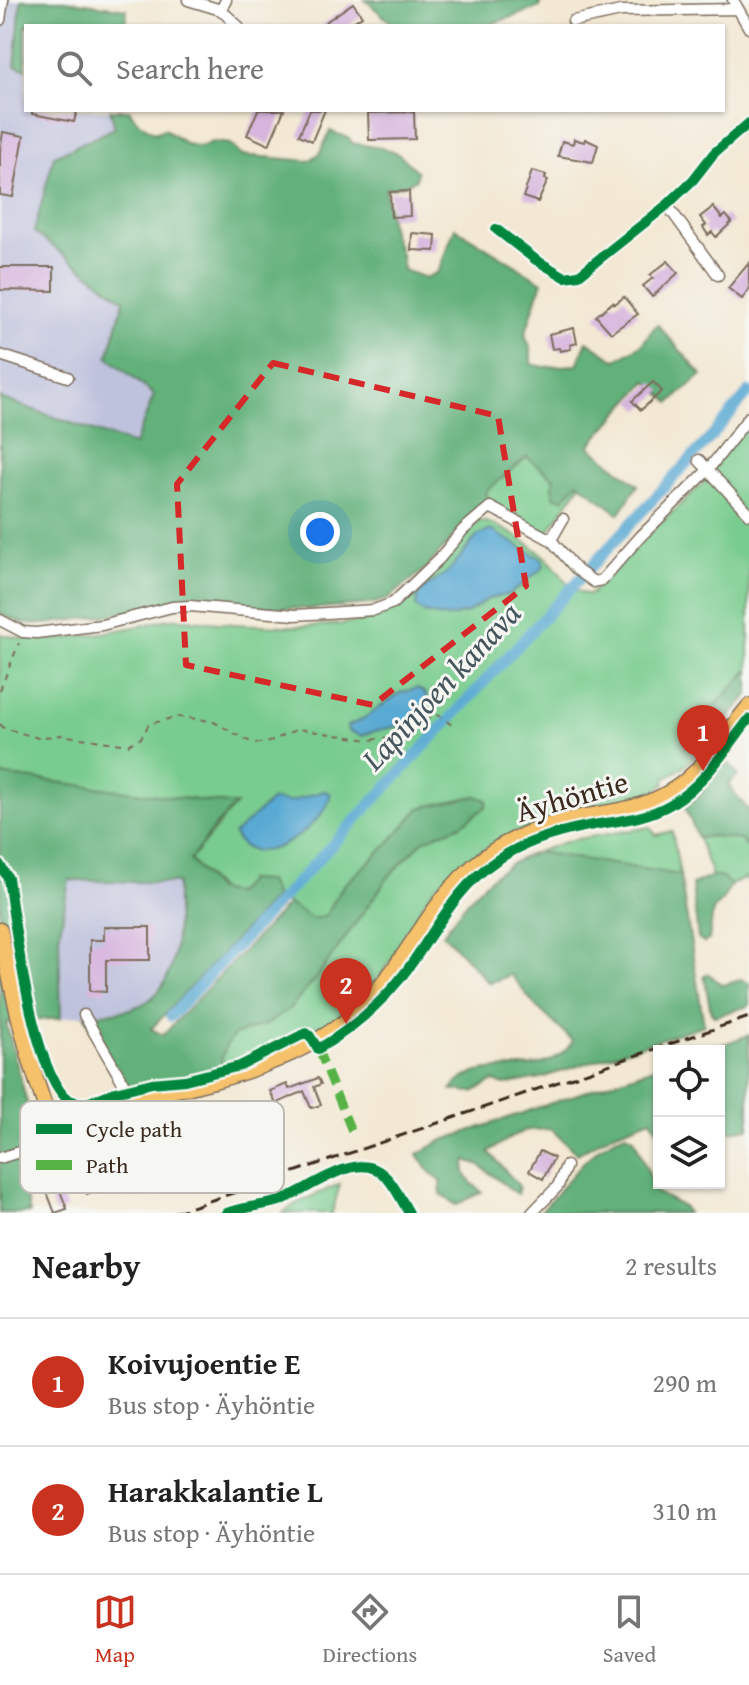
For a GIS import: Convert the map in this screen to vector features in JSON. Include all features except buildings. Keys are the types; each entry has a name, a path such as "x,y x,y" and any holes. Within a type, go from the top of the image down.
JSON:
{"main road":[{"name":"Äyhöntie","path":"124,1101 228,1077 325,1036 370,998 394,969 435,905 480,860 541,827 642,804 670,792 700,767 749,706"},
{"path":"0,930 25,1050 44,1101"}],"street":[{"path":"0,20 3,0"},
{"path":"188,0 224,5 237,24"},
{"path":"573,21 621,11 735,4 749,28"},
{"path":"496,229 536,260 565,277 579,275 667,205 693,180 714,153 749,123"},
{"path":"667,205 718,275"},
{"path":"0,355 68,377"},
{"path":"0,620 23,632 63,631 154,614 172,607 295,615 374,610 393,603 439,559 463,530 490,507 551,540 587,580 602,580 640,537 708,470 749,417"},
{"path":"699,460 749,514"},
{"path":"551,540 563,519"},
{"path":"84,1015 132,1098"},
{"path":"0,1158 20,1152"},
{"path":"227,1213 276,1202 348,1169 364,1166 378,1170 385,1176 409,1213"},
{"path":"532,1213 558,1186 566,1166"}],"path":[{"path":"0,690 23,632"},
{"path":"0,724 38,738 61,735 128,745 141,738 149,724 176,717 214,722 252,743 266,743 298,729 354,739 399,736 418,727 429,716 440,716 453,726"}],"highlighted area":[{"path":"273,363 498,416 526,586 373,705 186,665 177,484"}],"shaded area":[{"path":"0,0 21,0 15,65 24,68 24,112 111,112 115,128 54,156 34,232 125,301 108,356 154,395 134,445 0,398"},
{"path":"69,880 177,883 175,954 168,977 152,997 136,1008 61,1018 59,937"}],"green space":[{"path":"21,0 64,0 127,9 125,24 24,24 24,68 15,66"},
{"path":"365,0 540,0 540,7 492,24 393,24"},
{"path":"111,112 130,112 138,122 155,133 164,129 186,144 201,147 212,142 230,144 241,155 309,161 320,153 330,131 349,138 352,143 393,151 417,171 416,179 385,189 392,232 403,270 426,278 438,272 455,228 542,282 525,335 531,349 531,364 544,367 577,365 587,341 616,360 641,345 657,324 702,375 670,403 647,381 589,446 638,485 619,514 578,482 563,499 553,496 554,478 527,457 485,492 489,503 473,515 426,568 388,599 371,604 308,609 226,605 210,601 170,603 145,610 45,624 25,624 0,614 0,398 134,445 154,395 108,357 124,300 34,232 54,156 115,128"},
{"path":"749,419 749,670 697,725 701,738 707,741 651,794 595,804 592,809 507,837 469,859 434,889 380,976 346,1012 304,1042 295,1039 228,1077 221,1061 234,1035 269,1023 314,981 390,875 424,840 461,825 476,796 420,808 385,847 343,886 326,915 314,919 275,897 268,881 239,892 223,892 190,860 235,805 0,775 0,634 35,639 70,638 176,619 281,626 368,620 385,615 478,521 494,525 522,540 550,562 569,585 590,595 701,485"},
{"path":"527,457 554,479 552,488 581,484 548,532 489,503 485,492"},
{"path":"749,670 749,694 707,741 699,734 697,725"},
{"path":"730,764 738,775 728,785 749,811 749,844 745,846 741,840 713,836 698,838 685,808 702,793 721,767"},
{"path":"0,775 236,805 216,825 190,860 217,890 235,894 248,880 268,881 275,897 151,1029 163,1035 288,904 314,919 326,915 343,886 385,847 420,808 476,796 487,800 486,807 461,825 424,840 390,875 314,981 290,1008 269,1023 234,1035 221,1060 228,1077 132,1098 84,1015 133,1008 149,1000 161,988 174,955 177,883 69,880 59,937 61,1018 6,1023 26,1101 20,1101 20,1155 17,1162 20,1193 25,1193 30,1213 0,1213"},
{"path":"650,827 656,835 672,831 680,875 537,852 571,840"},
{"path":"698,838 741,839 745,845 749,844 749,884 746,878 731,885 722,878 712,876"},
{"path":"537,852 680,875 704,1025 541,1078 504,1085 494,1081 473,1092 451,1090 463,1078 478,1072 545,1063 560,1055 573,1041 534,1004 511,975 489,983 443,934 483,885 508,866"},
{"path":"712,876 722,878 731,885 713,910 709,939 704,943 698,939 692,885"},
{"path":"709,974 722,985 741,980 749,983 749,1006 714,1016 704,976"},
{"path":"749,1035 749,1128 725,1132 725,1045 721,1045"},
{"path":"653,1068 653,1122 651,1119 614,1133 577,1154 551,1129 523,1131 489,1152 519,1186 517,1194 479,1165 466,1160 466,1175 482,1192 456,1205 441,1194 440,1181 418,1154 441,1141"},
{"path":"627,1134 634,1138 653,1189 684,1207 687,1213 539,1213 590,1156"},
{"path":"340,1184 332,1213 283,1213 299,1202"}],"water":[{"path":"491,530 542,559 544,567 510,594 488,599 467,613 437,616 416,607 422,590 448,572 478,535"},
{"path":"417,688 425,693 429,702 406,724 362,736 348,731 347,726 360,721 400,693"},
{"path":"324,791 330,793 320,816 292,840 259,851 245,847 234,834 272,800 289,802"}],"waterway":[{"name":"Lapinjoen kanava","path":"171,1016 400,773 749,392"}],"railway":[{"path":"284,1176 749,1017"},
{"path":"174,1213 233,1193"}],"marked path":[{"path":"318,1049 354,1137"}],"cycle path":[{"path":"496,229 536,260 565,277 579,275 667,205 693,180 714,153 749,123"},
{"path":"92,1101 152,1083 185,1080 240,1066 306,1033 318,1049 357,1022 392,989 450,907 483,870 507,854 541,838 641,816 671,804 704,777 749,719"},
{"path":"0,865 8,878 34,1025 53,1079 64,1096 72,1101"},
{"path":"227,1213 276,1202 338,1172 364,1166 386,1177 409,1213"}],"place":[{"name":"Koivujoentie E","path":"703,771"},
{"name":"Harakkalantie L","path":"346,1024"}]}
